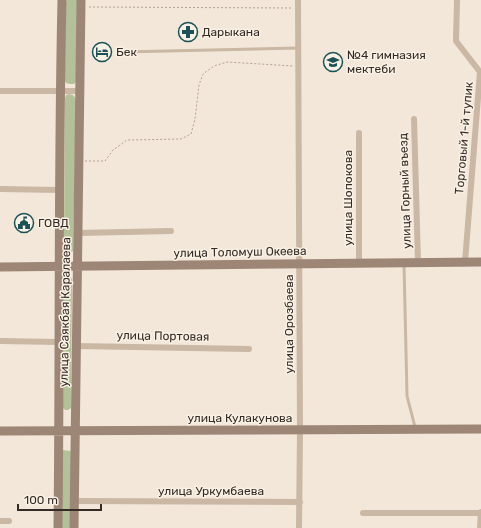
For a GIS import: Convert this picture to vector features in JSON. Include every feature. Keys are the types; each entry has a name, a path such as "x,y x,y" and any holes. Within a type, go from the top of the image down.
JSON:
{"street":[{"name":"улица Саякбая Каралаева","path":"58,528 60,90 62,0"},
{"name":"улица Орозбаева","path":"298,0 299,528"},
{"name":"Торговый 1-й тупик","path":"457,0 456,41 480,72 465,262"},
{"name":"улица Саякбая Каралаева","path":"74,528 81,4"},
{"path":"0,91 80,91"},
{"name":"улица Горный въезд","path":"414,119 418,262"},
{"name":"улица Шопокова","path":"359,133 359,263"},
{"path":"0,189 60,190"},
{"path":"78,233 171,231"},
{"name":"улица Толомуш Океева","path":"0,267 481,262"},
{"path":"0,341 60,342"},
{"name":"улица Портовая","path":"76,346 249,348"},
{"name":"улица Кулакунова","path":"0,431 481,429"},
{"name":"улица Уркумбаева","path":"75,501 300,502"},
{"path":"363,512 481,512 480,528"},
{"path":"0,521 9,521"}],"lane":[{"path":"122,52 299,48"},
{"path":"404,262 407,396 416,429"}],"path":[{"path":"81,4 299,8"},
{"path":"79,161 105,160 113,150 127,140 181,138 191,134 195,120 199,85 203,74 214,66 227,62 299,67"}],"green space":[{"path":"67,0 77,0 76,82 74,84 66,83 64,79"},
{"path":"66,95 73,95 76,99 73,251 71,252 65,250 64,239 65,99"},
{"path":"67,277 72,279 71,408 65,410 63,408 64,279"},
{"path":"62,450 71,451 71,528 61,528"}],"place":[{"name":"Дарыкана","path":"188,32"},
{"name":"Бек","path":"102,52"},
{"name":"№4 гимназия мектеби","path":"333,62"},
{"name":"ГОВД","path":"24,223"}]}
